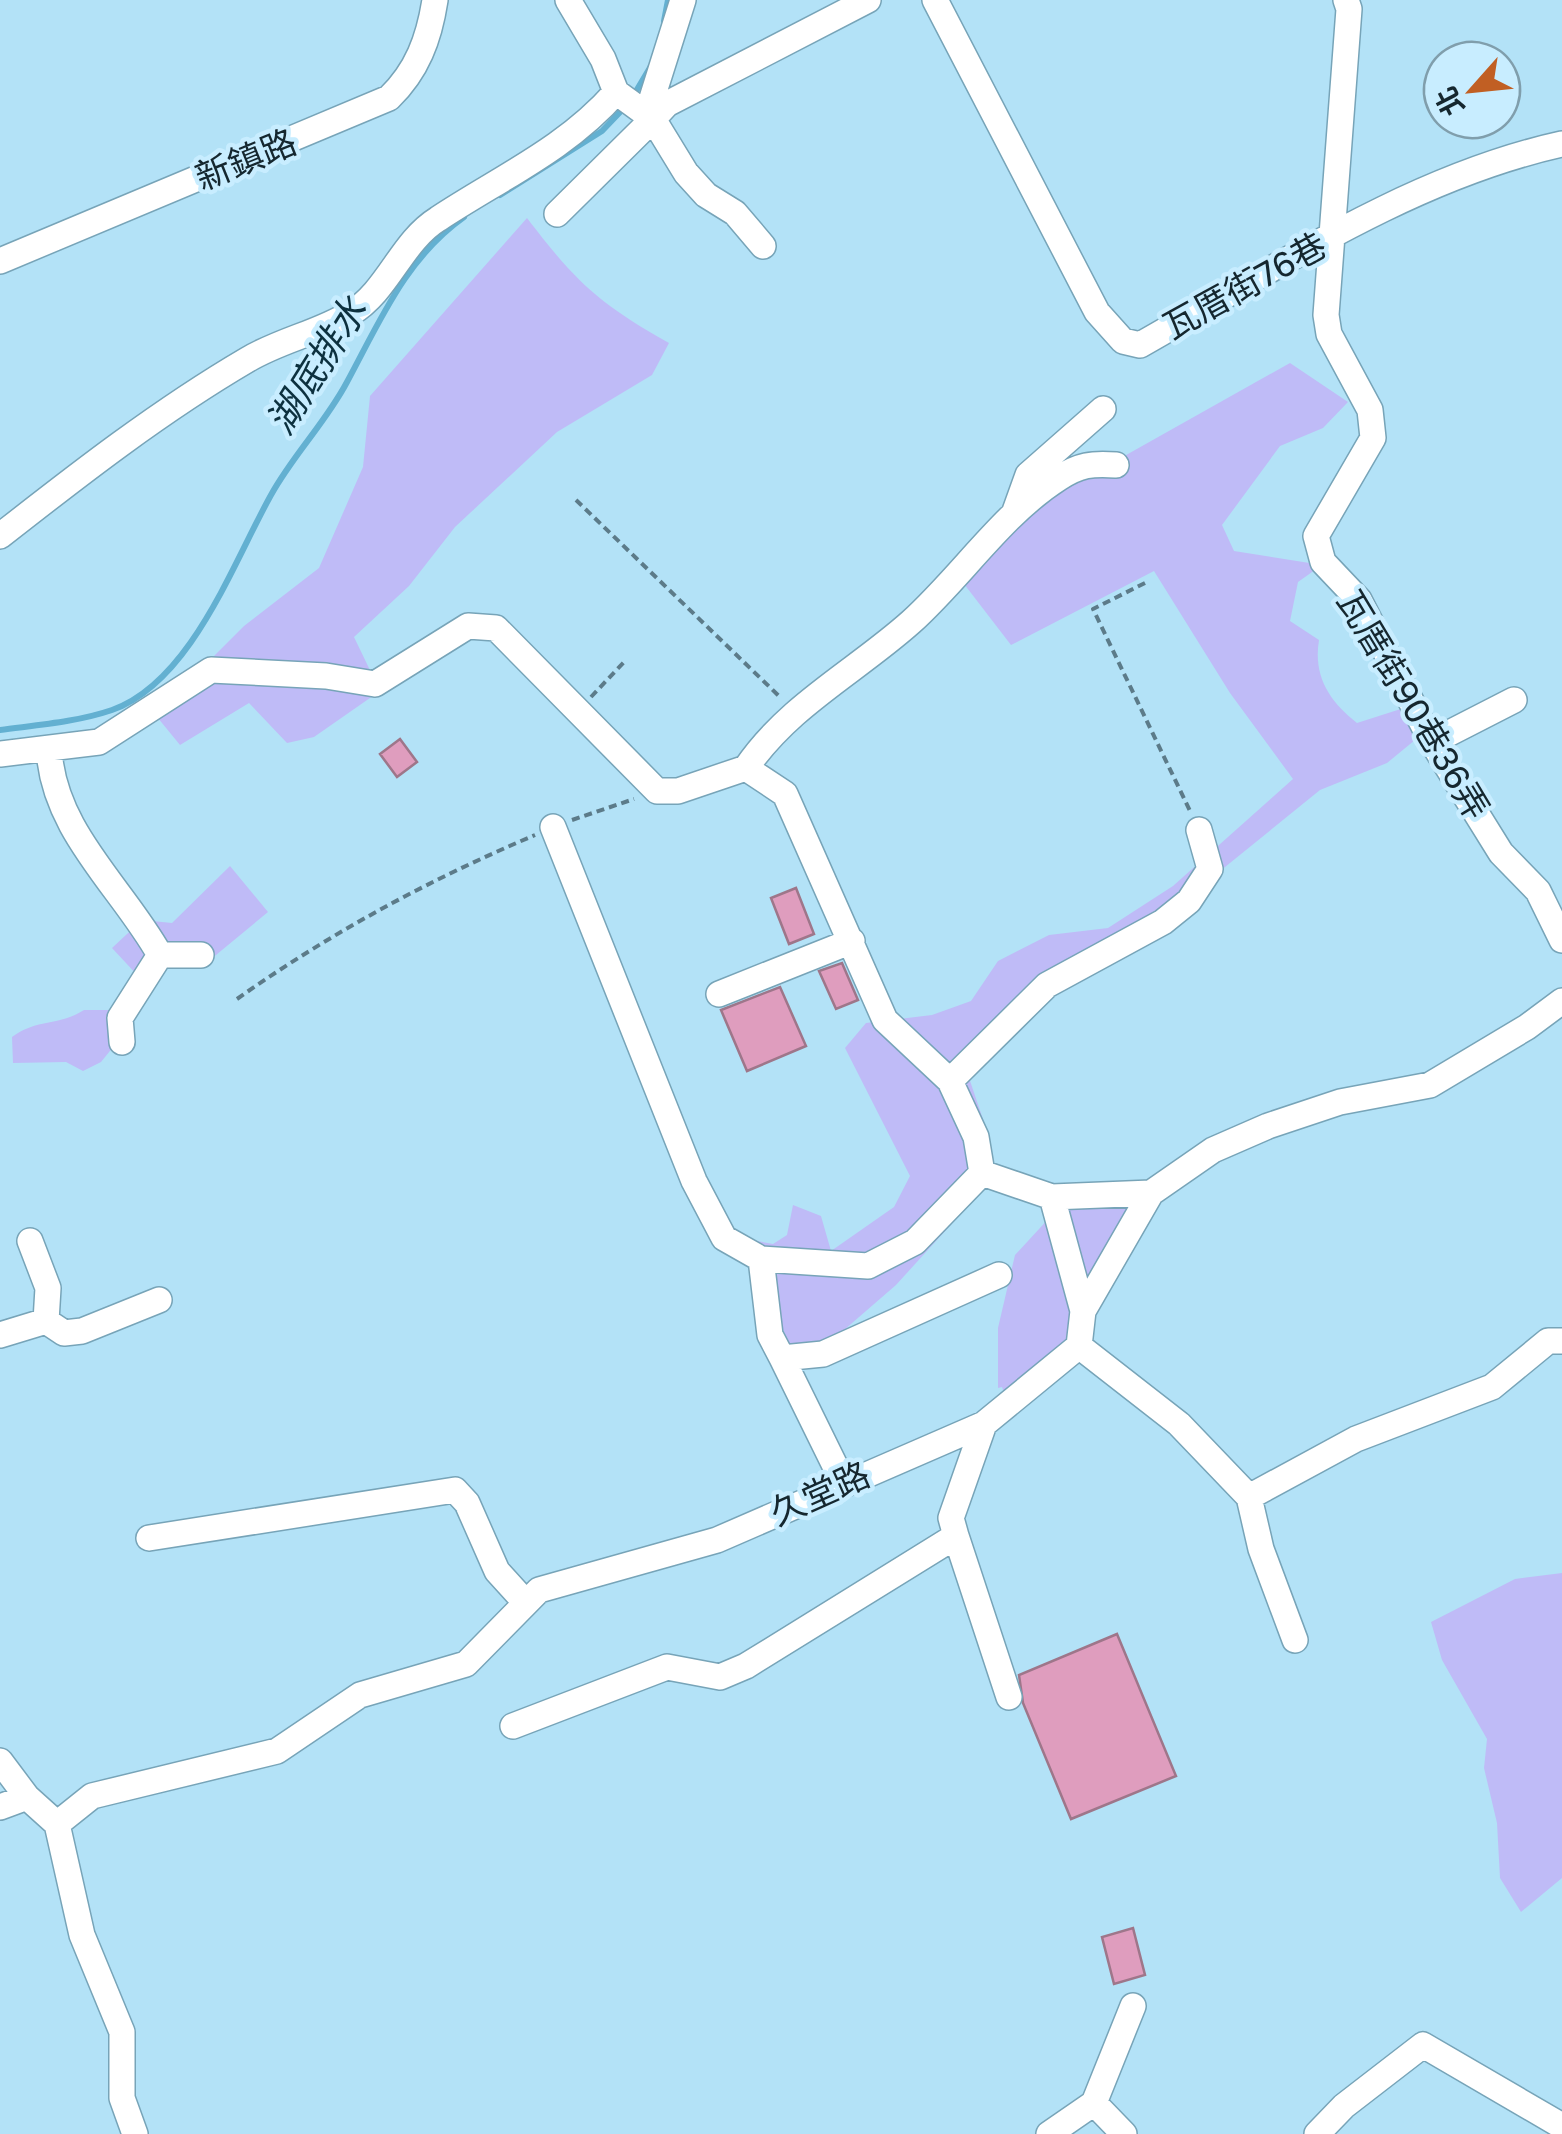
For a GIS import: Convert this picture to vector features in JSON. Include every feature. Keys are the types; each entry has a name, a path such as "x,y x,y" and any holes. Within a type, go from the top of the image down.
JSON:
{"street":[{"name":"新鎮路","path":"0,261 389,98 408,79 420,59 434,0"},
{"path":"568,0 603,59 616,92 650,115 686,174 706,195 735,213 763,246"},
{"path":"650,115 683,0"},
{"path":"558,214 650,115 868,0"},
{"name":"瓦厝街76巷","path":"935,0 1097,312 1124,341 1140,345 1334,235 1501,158 1562,144"},
{"name":"瓦厝街90巷36弄","path":"1346,0 1326,315 1329,334 1370,410 1373,438 1316,536 1323,562 1359,600 1432,742 1501,853 1538,892 1562,940"},
{"path":"0,536 160,416 234,368 349,315 368,301 399,258 434,221 577,134 616,92"},
{"path":"1014,514 1028,475 1103,409"},
{"path":"0,754 98,742 211,670 326,676 375,684 468,626 496,628 657,791 678,791 746,768 794,711 908,624 957,579 1014,514 1057,479 1087,463 1116,464"},
{"path":"1432,742 1514,700"},
{"path":"49,749 50,771 70,829 142,924 160,955"},
{"path":"746,768 785,794 886,1020 950,1082 976,1137 982,1173"},
{"path":"553,827 694,1181 724,1238 761,1259 868,1266 915,1242 982,1173"},
{"path":"950,1082 1047,985 1164,922 1189,901 1210,869 1199,830"},
{"path":"719,994 852,941"},
{"path":"160,955 201,954"},
{"path":"122,1042 120,1018 160,955"},
{"path":"1083,1311 1151,1194 1213,1150 1268,1126 1340,1102 1430,1085 1527,1027 1562,1000"},
{"path":"982,1173 1052,1198 1151,1194"},
{"path":"1052,1198 1083,1311 1079,1346 1179,1424 1249,1496 1261,1548 1295,1640"},
{"path":"30,1241 48,1288 46,1321"},
{"path":"761,1259 770,1334 843,1482"},
{"path":"782,1358 823,1354 999,1275"},
{"path":"46,1321 64,1334 82,1331 159,1300"},
{"path":"0,1335 46,1321"},
{"path":"1249,1496 1356,1440 1492,1387 1548,1342 1562,1341"},
{"name":"久堂路","path":"57,1824 92,1796 276,1751 360,1695 466,1664 539,1590 718,1540 843,1482 984,1424 1079,1346"},
{"path":"984,1424 951,1518 1009,1697"},
{"path":"149,1538 455,1490 467,1503 497,1571 526,1603"},
{"path":"513,1726 667,1667 720,1677 746,1666 956,1536"},
{"path":"0,1761 27,1797 57,1824 82,1935 122,2032 122,2098 135,2134"},
{"path":"0,1807 27,1797"},
{"path":"1048,2134 1094,2103 1133,2006"},
{"path":"1318,2134 1344,2106 1423,2045 1562,2126"},
{"path":"1094,2103 1124,2134"}],"path":[{"path":"576,500 794,711"},
{"path":"1145,583 1093,609 1199,830"},
{"path":"578,712 624,662"},
{"path":"237,1000 308,949 427,882 553,827 657,791"}],"shaded area":[{"path":"527,218 590,290 669,343 652,375 557,432 455,527 409,586 354,637 380,691 314,737 287,743 249,703 180,745 144,701 205,665 244,626 319,568 363,467 370,396"},
{"path":"1290,363 1348,402 1323,428 1280,446 1222,525 1234,551 1322,565 1298,582 1290,621 1319,640 1318,665 1325,687 1357,723 1407,707 1415,740 1387,763 1320,790 1204,884 1043,1000 1024,1026 996,1038 966,1069 987,1131 993,1169 956,1219 896,1285 799,1369 747,1239 773,1244 787,1235 793,1205 821,1216 831,1251 894,1207 910,1176 845,1048 866,1023 932,1015 971,1001 998,961 1049,935 1108,928 1173,886 1293,779 1230,693 1154,571 1011,645 961,580 1007,522"},
{"path":"230,866 268,912 199,969 171,952 139,977 112,948 142,920 172,923"},
{"path":"84,1010 115,1010 118,1041 101,1062 83,1071 66,1062 13,1063 12,1037 30,1027"},
{"path":"1074,1191 1142,1194 1079,1346 1006,1398 1002,1387 998,1388 998,1328 1015,1255"},
{"path":"1562,1573 1562,1878 1521,1912 1500,1878 1497,1823 1484,1768 1487,1739 1442,1660 1431,1622 1515,1579"}],"building":[{"path":"400,739 417,762 397,777 380,754"},
{"path":"796,888 814,934 789,944 771,898"},
{"path":"842,963 858,1000 836,1009 819,971"},
{"path":"780,987 806,1046 747,1071 721,1010"},
{"path":"1117,1634 1176,1776 1071,1819 1023,1703 1019,1675"},
{"path":"1133,1928 1145,1975 1114,1984 1102,1937"}],"waterway":[{"name":"湖底排水","path":"664,21 668,0"},
{"name":"湖底排水","path":"632,98 651,66"},
{"name":"湖底排水","path":"500,195 602,131 624,108"},
{"name":"湖底排水","path":"0,730 112,710 140,696 165,674 207,618 271,495 339,397 396,292 426,252 464,217"}]}
